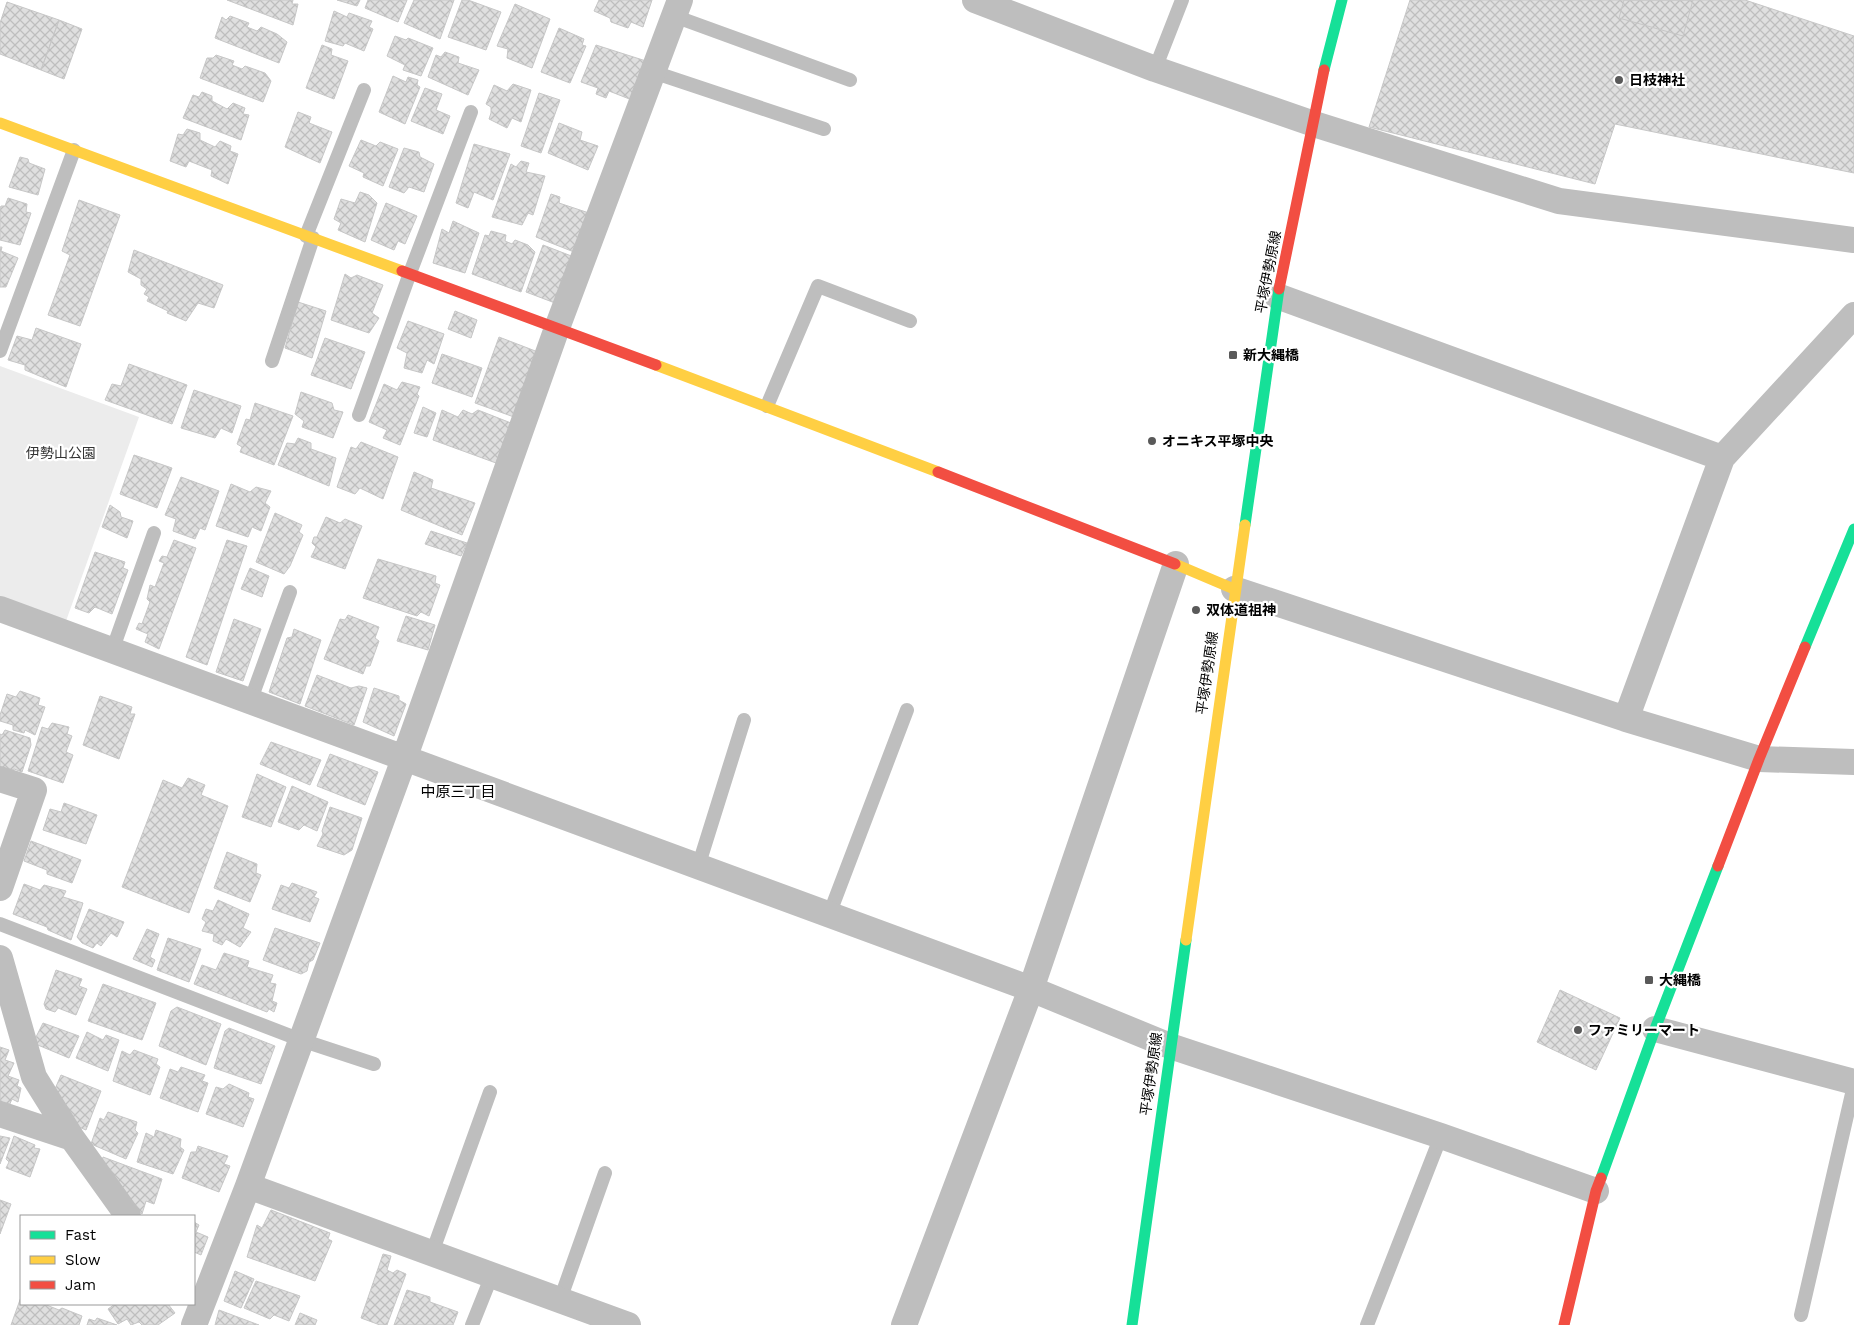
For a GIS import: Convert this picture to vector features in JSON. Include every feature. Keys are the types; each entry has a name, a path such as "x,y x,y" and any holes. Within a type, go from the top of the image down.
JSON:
{"street":[{"path":"975,0 1155,69 1314,124 1559,201 1854,240"},
{"name":"平塚伊勢原線","path":"1132,1325 1234,590 1277,296 1314,124 1318,94 1342,0"},
{"path":"194,1314 248,1186 404,759 557,328 677,8"},
{"path":"0,123 767,406 1176,564 1234,590 1626,719 1759,760 1854,762"},
{"path":"1277,296 1722,458"},
{"path":"1626,719 1722,458 1854,316"},
{"path":"1564,1325 1596,1190 1655,1029 1759,760 1854,529"},
{"path":"904,1325 1031,989 1176,564"},
{"path":"0,609 1031,989 1170,1046 1441,1136 1596,1190"},
{"path":"0,778 34,790 0,888"},
{"path":"0,958 34,1077 72,1138 127,1215"},
{"path":"1655,1029 1854,1084"},
{"path":"0,1114 72,1138"},
{"path":"248,1186 628,1325"}],"lane":[{"path":"1155,69 1182,0"},
{"path":"677,8 850,80"},
{"path":"653,72 824,130"},
{"path":"272,361 310,237 364,90"},
{"path":"359,415 471,112"},
{"path":"0,351 74,150"},
{"path":"767,406 818,286 910,321"},
{"path":"112,651 154,533"},
{"path":"250,702 290,592"},
{"path":"829,915 907,710"},
{"path":"698,867 744,720"},
{"path":"0,924 301,1040 374,1064"},
{"path":"1801,1315 1854,1084"},
{"path":"432,1254 490,1092"},
{"path":"1367,1325 1441,1136"},
{"path":"560,1300 605,1173"},
{"path":"472,1325 492,1275"}],"green space":[{"name":"伊勢山公園","path":"0,366 139,417 66,621 0,597"}],"building":[{"path":"227,0 293,0 292,4 298,4 293,25"},
{"path":"337,0 360,0 357,6"},
{"path":"368,0 407,0 398,22 365,8"},
{"path":"414,0 454,0 440,39 404,23"},
{"path":"462,0 468,0 501,12 486,50 448,37"},
{"path":"599,0 652,0 643,27 631,22 628,28 611,22 610,18 594,11"},
{"name":"日枝神社","path":"1410,0 1745,0 1854,36 1854,173 1615,124 1595,184 1369,127"},
{"path":"1624,0 1693,0 1683,36 1619,18"},
{"path":"7,2 59,20 41,70 0,54 0,23"},
{"path":"515,4 550,19 532,68 507,58 508,49 497,46"},
{"path":"334,11 347,17 349,13 372,21 369,27 373,29 364,51 345,43 343,46 325,41"},
{"path":"230,16 249,23 247,27 257,31 261,27 277,34 287,42 279,63 215,38 222,17 226,20"},
{"path":"59,20 82,29 64,79 41,70"},
{"path":"559,28 584,39 582,45 586,46 570,83 541,72"},
{"path":"395,36 406,40 408,38 433,48 421,76 403,70 405,65 387,56"},
{"path":"322,45 332,49 331,55 348,61 334,99 306,88"},
{"path":"596,45 646,61 632,100 609,91 606,98 596,94 598,88 581,82"},
{"path":"445,52 459,57 458,63 479,70 468,95 428,77 436,55 441,57"},
{"path":"216,55 234,61 232,65 242,69 245,66 265,73 271,81 263,102 200,78 207,58 213,58"},
{"path":"393,76 406,82 408,77 418,80 417,85 420,87 405,124 379,112"},
{"path":"513,84 531,90 521,122 512,118 507,128 489,119 491,107 486,104 494,85 507,91"},
{"path":"425,88 442,94 436,110 450,116 443,134 411,121"},
{"path":"202,92 212,96 212,101 227,109 233,103 245,108 243,114 249,115 241,140 183,118 193,95 199,97"},
{"path":"539,93 560,100 541,153 521,146"},
{"path":"298,112 311,117 309,123 332,132 320,163 285,147"},
{"path":"559,123 582,132 580,140 598,146 588,170 548,153"},
{"path":"187,129 200,133 200,140 215,147 220,141 231,146 230,151 238,154 228,184 211,176 212,170 189,161 186,167 170,161 178,134 183,135"},
{"path":"361,140 376,146 380,142 398,149 383,186 363,177 364,173 349,166"},
{"path":"474,144 510,154 493,200 474,192 468,208 456,203"},
{"path":"404,148 419,152 420,157 434,164 424,192 409,187 404,193 389,187"},
{"path":"20,157 28,159 29,163 45,169 38,195 9,187"},
{"path":"521,161 529,163 526,172 545,176 533,215 528,213 522,225 492,217 511,164 516,167"},
{"path":"360,192 369,195 377,203 365,242 338,230 341,223 334,219 341,199 355,203"},
{"path":"551,194 560,197 559,203 589,213 574,252 536,237"},
{"path":"8,198 27,204 26,212 31,213 20,245 0,240 0,208 5,206"},
{"path":"79,200 120,215 80,326 48,315 70,255 62,251"},
{"path":"386,203 417,216 405,244 398,241 394,250 371,240"},
{"path":"453,221 479,233 465,273 433,263 442,229 449,233"},
{"path":"491,231 506,235 505,241 512,244 515,240 528,245 535,252 521,292 472,274 485,235 489,236"},
{"path":"543,245 574,257 555,303 526,292"},
{"path":"0,247 2,247 1,251 18,258 6,287 0,287"},
{"path":"134,250 223,285 214,308 198,303 186,321 167,313 168,311 147,301 149,297 144,294 147,289 141,285 141,279 128,272"},
{"path":"345,274 351,278 357,275 383,285 372,313 379,318 369,333 331,320"},
{"path":"298,302 326,311 312,358 285,348"},
{"path":"455,311 477,320 471,338 448,329"},
{"path":"408,321 444,334 434,364 427,360 422,373 404,368 407,353 397,348"},
{"path":"36,328 81,344 66,387 25,370 25,365 8,360 17,336 32,340"},
{"path":"499,337 538,352 514,417 475,403"},
{"path":"325,338 365,352 351,389 311,375"},
{"path":"442,354 482,368 472,397 432,383"},
{"path":"129,364 187,385 172,424 105,400 112,384 121,386"},
{"path":"402,382 420,387 417,394 419,396 400,445 383,438 387,430 369,422 384,384 397,390"},
{"path":"194,390 241,406 232,433 221,428 215,438 181,428"},
{"path":"301,392 332,403 334,410 343,412 333,438 302,427 304,421 295,414"},
{"path":"255,403 293,416 274,465 240,452 242,447 237,444 246,419 250,420"},
{"path":"423,407 436,413 427,437 414,433"},
{"path":"442,410 458,417 463,410 472,414 478,410 511,423 496,463 433,440"},
{"path":"298,438 311,443 311,449 336,458 329,486 278,465 287,443 295,444"},
{"path":"361,442 398,457 383,499 360,488 355,494 337,487 351,447 356,449"},
{"path":"134,455 172,468 157,508 120,494"},
{"path":"414,472 433,480 431,488 475,503 462,535 401,510"},
{"path":"181,477 219,491 205,530 200,528 195,539 173,531 176,519 165,515"},
{"path":"231,484 250,492 256,487 271,491 265,503 270,507 261,531 252,527 248,537 216,526"},
{"path":"110,505 120,512 121,517 133,521 127,538 102,527"},
{"path":"275,513 302,525 299,532 303,535 290,566 284,574 256,562"},
{"path":"326,517 340,523 345,519 362,526 345,569 311,557 316,547 312,543 314,537 317,537"},
{"path":"431,531 467,543 461,556 425,544"},
{"path":"174,540 196,548 159,649 145,642 148,634 136,629 139,623 142,624 150,602 147,599 150,585 155,587 164,563 159,561 162,556 167,557"},
{"path":"227,540 247,546 207,665 186,657"},
{"path":"95,552 125,562 123,568 128,570 112,614 95,607 89,613 75,608"},
{"path":"378,559 436,576 435,583 440,585 429,616 421,612 417,616 363,598"},
{"path":"250,568 269,576 262,597 241,589"},
{"path":"348,615 379,627 375,638 379,641 370,666 366,666 363,674 324,659 340,619 345,620"},
{"path":"406,616 435,625 428,650 397,641"},
{"path":"234,619 261,629 243,681 216,672"},
{"path":"294,629 321,640 300,704 269,692 287,638 292,637"},
{"path":"317,675 351,688 359,686 367,688 354,725 305,706"},
{"path":"374,688 399,696 399,700 406,704 394,736 363,722"},
{"path":"20,691 40,698 38,705 45,707 35,735 25,730 24,733 13,730 13,725 0,721 0,715 7,694 16,697"},
{"path":"100,696 132,707 130,714 135,714 119,759 83,745"},
{"path":"52,723 69,727 67,734 72,736 66,752 73,755 63,783 28,771 42,727 48,729"},
{"path":"5,730 30,738 31,745 22,772 14,769 9,772 0,769 0,734 2,735"},
{"path":"271,742 321,760 310,785 260,764"},
{"path":"330,754 378,772 365,805 317,786"},
{"path":"257,774 286,787 271,827 242,817"},
{"path":"188,778 205,785 201,795 228,806 189,913 122,887 163,780 182,788"},
{"path":"292,786 328,802 317,831 304,825 299,830 278,822"},
{"path":"64,803 97,815 86,844 43,830 50,809 61,812"},
{"path":"330,807 362,818 352,850 344,855 317,846 323,834 322,831"},
{"path":"31,841 81,860 72,883 47,874 47,870 24,861"},
{"path":"227,852 257,864 256,873 261,875 250,902 214,888"},
{"path":"292,883 317,892 314,897 319,899 310,922 272,909 281,885 289,888"},
{"path":"24,884 40,890 44,885 66,891 63,897 83,903 71,940 48,930 47,927 13,914"},
{"path":"218,900 249,914 243,928 251,932 240,947 226,939 222,945 213,941 214,934 202,931 206,922 202,919 206,909 213,911"},
{"path":"89,909 124,922 117,937 111,933 101,946 97,943 93,948 82,943 77,937"},
{"path":"275,928 320,943 313,960 309,962 307,971 301,974 263,960"},
{"path":"147,929 159,934 150,957 155,960 152,967 133,959"},
{"path":"168,938 201,949 189,982 157,970"},
{"path":"224,953 249,961 247,967 273,975 270,983 276,984 272,1001 277,1003 274,1012 269,1009 267,1012 194,984 202,965 216,970"},
{"path":"56,970 82,979 79,986 87,989 76,1015 58,1008 55,1012 46,1009 44,1004"},
{"path":"103,984 156,1003 142,1040 88,1021"},
{"name":"ファミリーマート","path":"1560,990 1620,1018 1596,1070 1537,1042"},
{"path":"177,1007 221,1024 206,1065 159,1046 171,1011"},
{"path":"43,1023 79,1036 69,1058 33,1043"},
{"path":"229,1028 275,1046 261,1084 214,1068 225,1031"},
{"path":"87,1032 103,1040 106,1035 119,1040 108,1071 76,1058"},
{"path":"0,1047 9,1050 5,1060 14,1063 8,1076 19,1080 17,1086 21,1088 18,1102 12,1099 9,1106 0,1102"},
{"path":"134,1050 158,1059 156,1064 160,1067 150,1095 113,1081 122,1051 130,1055"},
{"path":"181,1067 205,1075 202,1081 208,1083 198,1112 160,1098 170,1069 178,1072"},
{"path":"61,1075 101,1091 86,1130 74,1125 55,1089"},
{"path":"229,1084 249,1093 248,1097 254,1099 243,1127 206,1114 216,1087 223,1089"},
{"path":"108,1112 137,1122 135,1130 138,1133 126,1159 91,1144 100,1118 104,1120"},
{"path":"156,1130 181,1139 180,1147 184,1150 173,1174 137,1162 146,1133 154,1137"},
{"path":"0,1136 10,1138 0,1164"},
{"path":"14,1136 35,1145 34,1148 40,1149 30,1177 6,1168 9,1162 6,1159"},
{"path":"198,1146 228,1156 224,1164 230,1166 219,1192 182,1178 191,1152 196,1152"},
{"path":"103,1157 162,1179 154,1204 146,1201 142,1214 134,1208 101,1165"},
{"path":"0,1200 11,1204 0,1234"},
{"path":"271,1210 330,1233 328,1239 332,1241 315,1281 247,1257 257,1225 262,1228"},
{"path":"195,1223 199,1225 196,1232 208,1237 201,1255 195,1252"},
{"path":"383,1254 391,1256 387,1270 393,1273 397,1270 406,1274 387,1325 380,1325 361,1318"},
{"path":"235,1271 254,1279 241,1308 224,1301"},
{"path":"256,1281 300,1296 289,1321 274,1315 270,1319 244,1308"},
{"path":"407,1290 430,1297 430,1302 458,1312 453,1325 394,1325"},
{"path":"20,1300 20,1305 46,1305 59,1310 62,1308 82,1316 79,1325 11,1325"},
{"path":"114,1305 169,1305 175,1313 158,1325 142,1325 139,1322 131,1325 127,1319 118,1324 108,1309"},
{"path":"219,1310 259,1325 215,1325"},
{"path":"300,1313 317,1320 315,1325 295,1325"},
{"path":"97,1318 117,1325 87,1325 89,1319 95,1321"}],"traffic: fast":[{"path":"1324,70 1342,0"},
{"path":"1245,525 1279,289"},
{"path":"1805,647 1854,529"},
{"path":"1601,1178 1655,1029 1718,866"},
{"path":"1132,1325 1186,940"}],"traffic: slow":[{"path":"0,123 402,271"},
{"path":"656,365 938,472"},
{"path":"1186,940 1245,525"},
{"path":"1175,564 1234,589"}],"traffic: jam":[{"path":"1279,289 1324,70"},
{"path":"402,271 656,365"},
{"path":"938,472 1175,564"},
{"path":"1718,866 1805,647"},
{"path":"1564,1325 1596,1191 1601,1178"}],"place":[{"name":"日枝神社","path":"1619,80"},
{"name":"新大縄橋","path":"1233,355"},
{"name":"オニキス平塚中央","path":"1152,441"},
{"name":"双体道祖神","path":"1196,610"},
{"name":"大縄橋","path":"1649,980"},
{"name":"ファミリーマート","path":"1578,1030"}],"district":[{"name":"中原三丁目","path":"458,792"}]}
